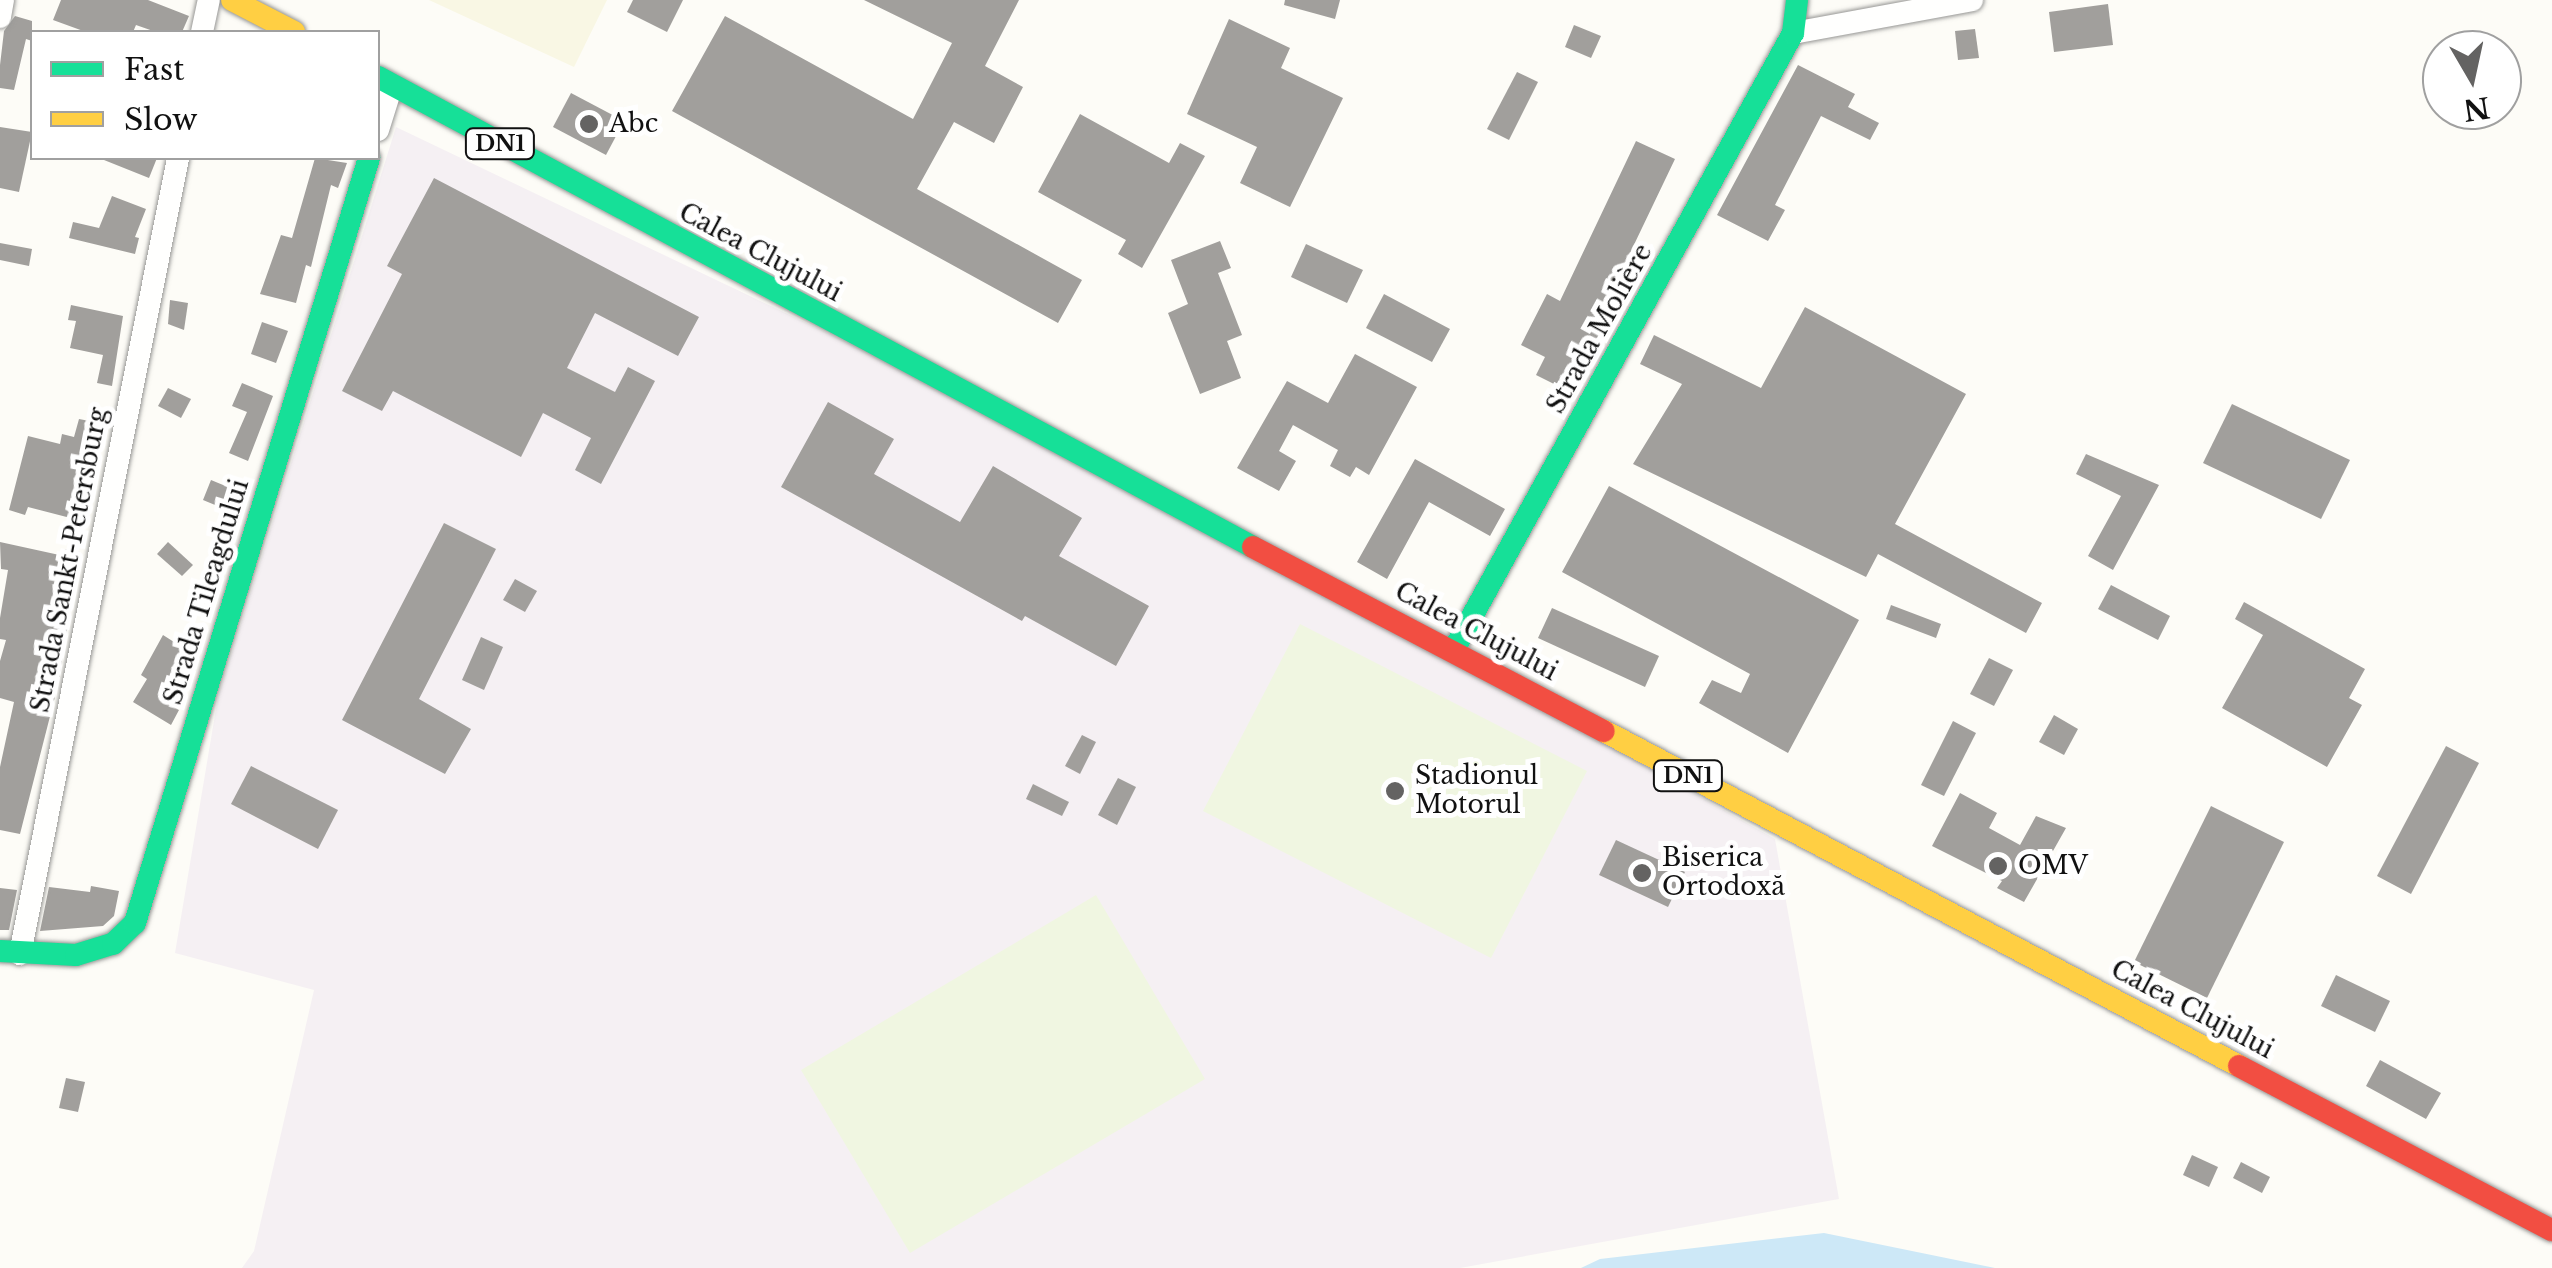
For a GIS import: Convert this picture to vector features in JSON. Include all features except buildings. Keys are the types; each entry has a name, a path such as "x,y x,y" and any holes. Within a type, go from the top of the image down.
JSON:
{"main road":[{"path":"232,0 290,30"},
{"name":"Strada Molière","path":"1453,651 1793,33 1797,0"},
{"name":"Calea Clujului","path":"385,81 1453,651 2552,1230"},
{"name":"Strada Tileagdului","path":"10,952 76,954 113,944 135,923 368,160"}],"street":[{"path":"0,17 4,0"},
{"path":"202,30 209,0"},
{"path":"1793,33 1972,0"},
{"path":"380,116 385,81"},
{"name":"Strada Sankt-Petersburg","path":"10,952 178,160"}],"shaded area":[{"path":"429,0 607,0 574,67"},
{"path":"396,127 1156,490 1775,839 1839,1199 1460,1268 242,1268 254,1251 314,990 175,953 218,697"}],"green space":[{"name":"Stadionul Motorul","path":"1300,624 1587,771 1491,958 1203,811"},
{"path":"1096,895 1205,1079 910,1253 801,1070"}],"water":[{"path":"1824,1233 1995,1268 1581,1268 1600,1259"}],"traffic: fast":[{"path":"1453,651 1793,33 1797,0"},
{"path":"380,78 1253,547"},
{"path":"0,951 76,955 113,944 135,923 368,160"}],"traffic: slow":[{"path":"232,0 290,30"},
{"path":"1604,731 2239,1066"}],"traffic: jam":[{"path":"1253,547 1604,731"},
{"path":"2239,1066 2552,1230"}],"place":[{"name":"Abc","path":"589,124"},
{"name":"Stadionul Motorul","path":"1395,791"},
{"name":"OMV","path":"1998,866"},
{"name":"Biserica Ortodoxă","path":"1642,873"}]}
